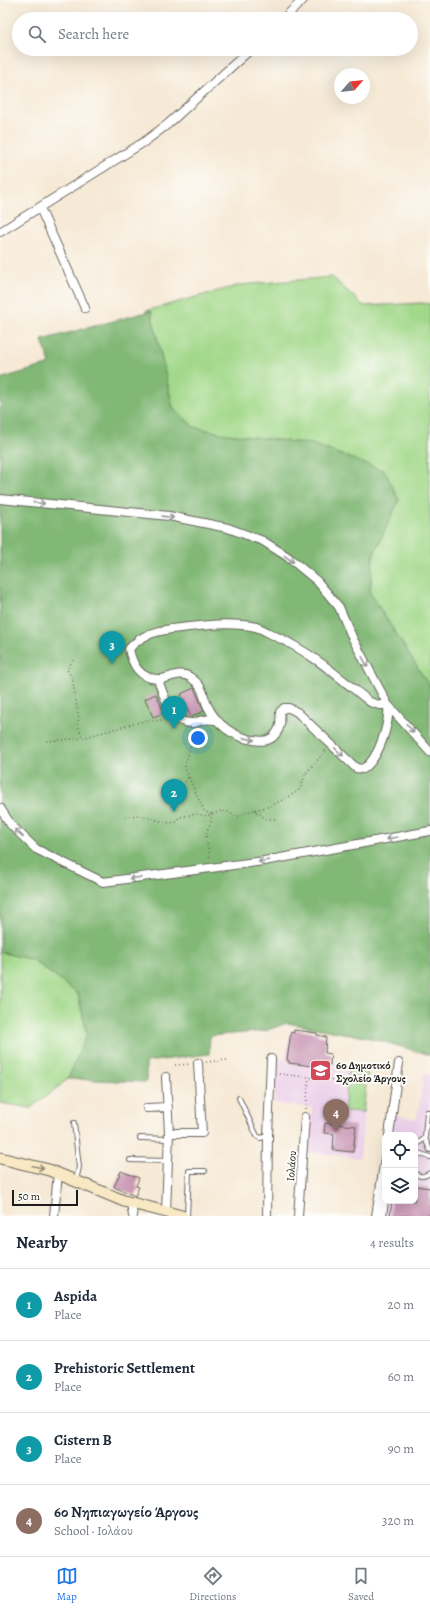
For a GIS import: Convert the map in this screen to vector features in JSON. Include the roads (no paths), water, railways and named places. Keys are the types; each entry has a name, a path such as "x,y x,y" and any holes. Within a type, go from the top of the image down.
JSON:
{"main road":[{"path":"0,1158 49,1170 132,1203 182,1216"}],"street":[{"path":"290,12 303,0"},
{"path":"0,232 144,142 168,124 243,56"},
{"path":"40,208 86,308"},
{"path":"0,499 169,516 228,528 263,541 288,557 317,581 339,607 353,639 388,705 430,752"},
{"path":"227,625 257,628 284,640 316,659 370,702 379,705 388,705 388,720 382,741 368,766 364,769 356,768 297,712 289,708 284,708 280,712 280,728 273,737 267,740 252,740 237,736 216,720 207,705 202,687 189,676 173,675 158,680 141,674 132,661 129,649 136,641 156,631 189,627 227,625"},
{"path":"158,680 175,716 183,722 194,723 204,719 216,720"},
{"path":"0,808 11,825 36,849 103,882 264,861 430,831"},
{"path":"266,1216 271,1059"},
{"path":"388,1132 399,1062"},
{"path":"169,1136 202,1133 198,1063"},
{"path":"166,1077 169,1136 166,1212"},
{"path":"147,1108 168,1107"},
{"name":"Ιολάου","path":"298,1216 305,1117"},
{"path":"376,1216 383,1168"},
{"path":"54,1216 58,1173"},
{"path":"132,1203 132,1216"},
{"path":"382,1216 384,1204"}],"lane":[{"path":"239,1098 257,1136 260,1138 268,1136"},
{"path":"430,1112 427,1112 428,1118 425,1138 430,1150"},
{"path":"74,1123 79,1167 76,1180"},
{"path":"140,1138 169,1136"},
{"path":"418,1144 425,1138"},
{"path":"418,1153 430,1157"},
{"path":"130,1160 168,1161"},
{"path":"187,1216 189,1172 205,1171"},
{"path":"418,1175 425,1177 430,1173"}],"place":[{"name":"Cistern B","path":"112,664"},
{"name":"Aspida","path":"174,729"},
{"name":"Prehistoric Settlement","path":"174,812"},
{"name":"6ο Δημοτικό Σχολείο Άργους","path":"321,1071"},
{"name":"6ο Νηπιαγωγείο Άργους","path":"336,1132"}]}
